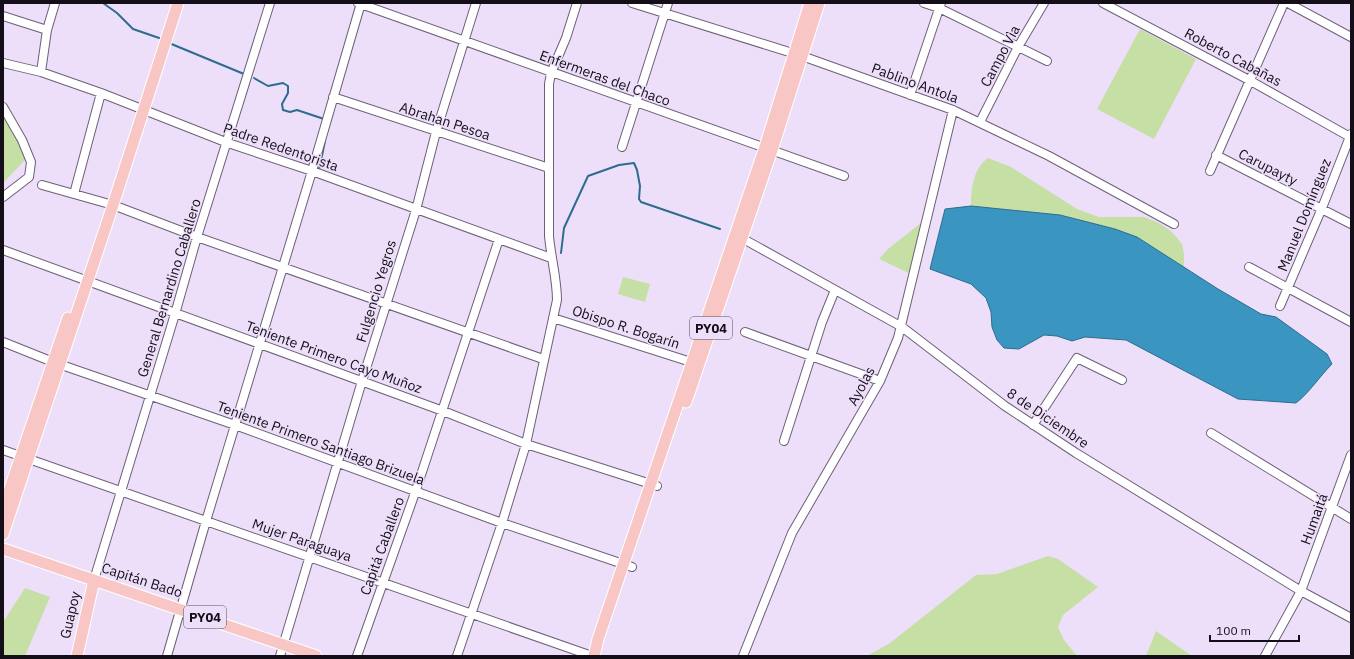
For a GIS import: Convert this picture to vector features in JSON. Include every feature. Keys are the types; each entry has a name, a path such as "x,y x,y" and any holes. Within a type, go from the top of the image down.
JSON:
{"main road":[{"path":"167,29 172,3"},
{"path":"3,534 25,458 167,29 178,3"},
{"name":"PY04","path":"594,654 602,641 628,566 654,485 769,148 798,54 810,3"},
{"name":"PY04","path":"798,54 819,3"},
{"name":"PY04","path":"654,485 691,362 738,237"},
{"path":"3,509 25,458"},
{"name":"Capitán Bado","path":"3,549 316,656"},
{"name":"Guapoy","path":"77,656 94,580"}],"street":[{"path":"42,72 47,30 55,3"},
{"name":"General Bernardino Caballero","path":"94,580 197,237 228,143 270,3"},
{"path":"168,656 206,521 284,267 360,3"},
{"name":"Enfermeras del Chaco","path":"360,3 551,73 769,148 844,176"},
{"name":"Fulgencio Yegros","path":"280,656 362,381 416,210 436,132 476,3"},
{"path":"457,656 502,523 526,444 543,359 557,300 557,285 551,258 549,84 551,73 566,38 577,3"},
{"name":"Pablino Antola","path":"632,3 798,54 952,110 980,122 1174,224"},
{"path":"622,147 668,3"},
{"path":"924,3 940,6 1047,61"},
{"name":"Campo Vìa","path":"980,122 1018,47 1044,3"},
{"name":"Roberto Cabañas","path":"1103,3 1249,80 1350,136"},
{"path":"1210,171 1284,3"},
{"path":"1288,3 1351,37"},
{"path":"910,95 940,6"},
{"path":"3,16 47,30"},
{"name":"Padre Redentorista","path":"3,63 42,72 101,93 228,143 312,171 551,258"},
{"path":"74,194 101,93"},
{"name":"Abrahan Pesoa","path":"333,97 549,168"},
{"path":"3,107 22,140 31,162 29,176 3,197"},
{"name":"Ayolas","path":"743,656 792,533 880,381 902,327 952,110"},
{"name":"Manuel Domínguez","path":"1280,306 1322,208 1350,136"},
{"name":"Carupayty","path":"1216,155 1351,224"},
{"path":"42,185 110,204 197,237 543,359"},
{"name":"8 de Diciembre","path":"738,237 902,327 1005,406 1076,453 1301,591 1351,618"},
{"name":"Capitá Caballero","path":"357,656 443,411 499,239"},
{"name":"Teniente Primero Cayo Muñoz","path":"3,250 443,411 526,444 654,485"},
{"path":"1249,267 1351,322"},
{"path":"784,442 822,322 835,290"},
{"name":"Obispo R. Bogarín","path":"553,318 691,362"},
{"path":"745,332 880,381"},
{"name":"Teniente Primero Santiago Brizuela","path":"3,342 57,363 416,490 502,523 628,566"},
{"path":"1033,425 1077,358 1122,380"},
{"path":"1211,433 1351,519"},
{"name":"Mujer Paraguaya","path":"3,450 470,614 594,654"},
{"name":"Humaitá","path":"1265,656 1301,591 1351,455"}],"green space":[{"path":"1140,29 1196,59 1154,139 1097,109"},
{"path":"3,112 22,139 26,159 3,183"},
{"path":"988,158 1011,167 1077,209 1099,217 1144,217 1159,223 1172,232 1182,244 1184,267 1137,237 1115,229 1060,215 971,206 972,186 976,174"},
{"path":"926,219 913,275 879,259 888,249"},
{"path":"623,277 650,284 645,302 618,294"},
{"path":"1048,556 1058,559 1098,587 1063,615 1058,627 1064,640 1077,656 867,656 890,643 976,575 997,574"},
{"path":"25,588 50,597 25,656 3,656 3,622"},
{"path":"1156,631 1192,656 1146,656"}],"water":[{"path":"971,206 1060,215 1115,229 1137,237 1218,289 1261,314 1276,317 1327,354 1332,364 1306,394 1296,403 1238,399 1126,340 1085,337 1072,341 1057,336 1044,335 1019,349 1004,348 997,340 992,327 991,312 986,298 971,284 930,269 945,209"}],"waterway":[{"path":"103,3 117,13 133,29 162,39"},
{"path":"169,43 244,74"},
{"path":"254,78 268,86 283,83 288,86 288,93 282,104 283,110 290,112 297,110 324,119"},
{"path":"319,170 325,141"},
{"path":"561,253 564,228 588,176 619,165 634,163 640,186 639,199 641,202 720,229"}]}
